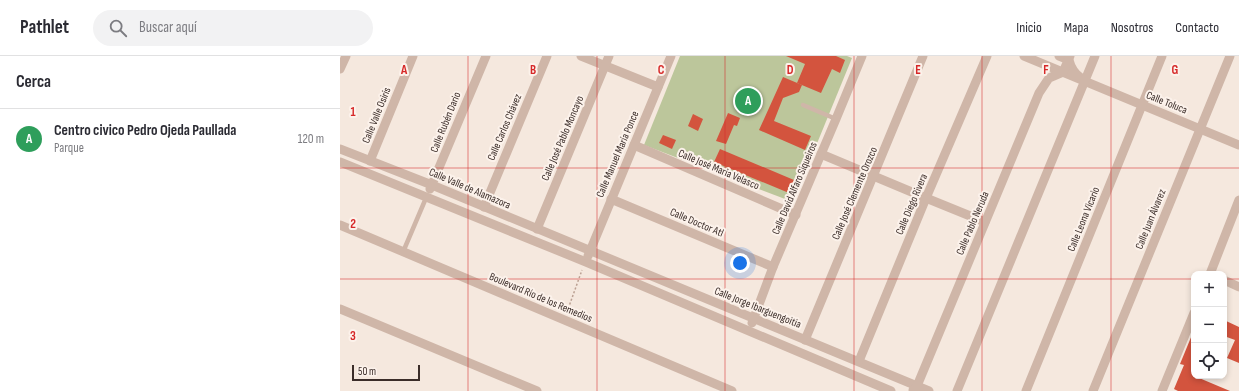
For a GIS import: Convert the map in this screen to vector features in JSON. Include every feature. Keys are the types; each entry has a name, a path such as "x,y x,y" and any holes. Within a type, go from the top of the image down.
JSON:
{"street":[{"path":"340,69 346,56"},
{"name":"Calle Valle Osiris","path":"370,161 413,56"},
{"name":"Calle Rubén Dario","path":"426,198 486,56"},
{"name":"Calle Carlos Chávez","path":"484,207 547,56"},
{"path":"581,56 658,87"},
{"name":"Calle José Pablo Moncayo","path":"537,229 609,56"},
{"name":"Calle Manuel María Ponce","path":"586,262 671,56"},
{"name":"Calle David Alfaro Siqueiros","path":"748,330 862,56"},
{"name":"Calle José Clemente Orozco","path":"806,340 923,56"},
{"name":"Calle Diego Rivera","path":"859,362 926,198 987,56"},
{"name":"Calle Toluca","path":"1024,56 1239,145"},
{"path":"1059,56 1069,58"},
{"path":"957,391 1095,56"},
{"name":"Calle Leona Vicario","path":"1026,391 1162,56"},
{"name":"Calle Juan Álvarez","path":"1093,391 1230,56"},
{"path":"1063,72 1069,58"},
{"path":"1069,58 1070,67 1085,82"},
{"name":"Calle Pablo Neruda","path":"915,389 1039,93 1049,78 1063,72"},
{"name":"Calle José María Velasco","path":"634,145 796,215"},
{"name":"Calle Valle de Alamazora","path":"340,149 432,185 590,251"},
{"path":"821,154 985,222"},
{"path":"340,162 586,262 891,391"},
{"name":"Calle Doctor Atl","path":"611,199 773,267"},
{"path":"1211,271 1236,217 1239,200"},
{"name":"Boulevard Río de los Remedios","path":"340,226 732,391"},
{"name":"Calle Jorge Ibarguengoitia","path":"590,251 859,362 915,389 929,391"},
{"path":"1227,281 1239,287"},
{"path":"340,309 537,391"},
{"path":"1162,391 1191,320"}],"lane":[{"path":"804,105 836,119"},
{"path":"403,252 426,198"}],"path":[{"path":"564,319 586,262"}],"green space":[{"path":"680,56 847,56 852,58 793,202 644,145"}],"building":[{"path":"786,56 836,56 845,60 840,73 832,69 821,93 797,83 805,64"},
{"path":"783,77 802,85 799,92 783,98 774,121 811,136 805,150 759,130"},
{"path":"728,113 740,118 737,126 734,125 726,144 716,141"},
{"path":"693,114 703,119 698,131 688,126"},
{"path":"663,135 676,140 672,149 659,143"},
{"path":"720,149 794,180 789,193 714,162"},
{"path":"1227,321 1239,327 1239,363 1227,358 1235,340 1227,337"},
{"path":"1191,337 1191,379 1202,379 1230,391 1178,391 1174,389 1184,365 1180,364"}],"place":[{"name":"Centro civico Pedro Ojeda Paullada","path":"748,101"}]}
